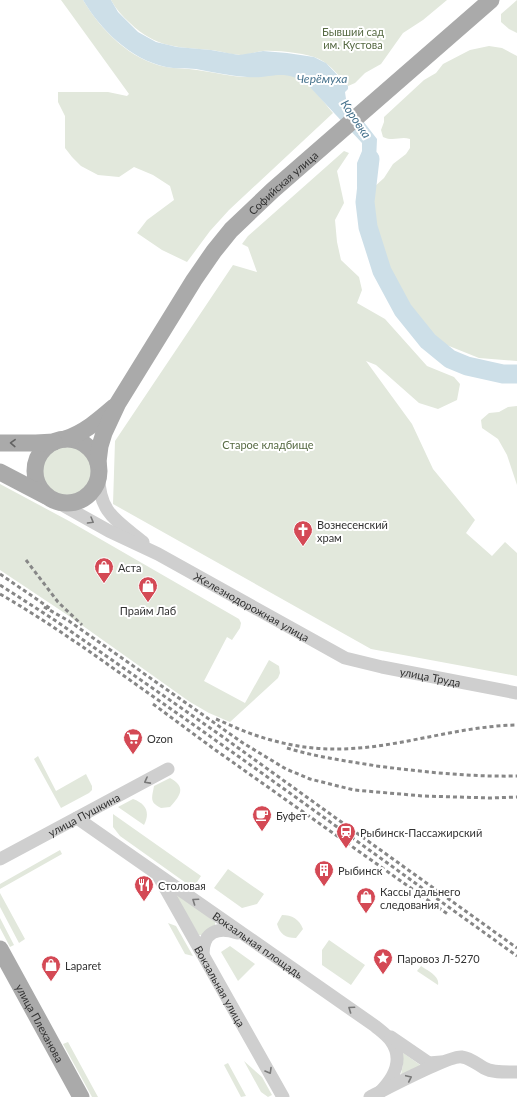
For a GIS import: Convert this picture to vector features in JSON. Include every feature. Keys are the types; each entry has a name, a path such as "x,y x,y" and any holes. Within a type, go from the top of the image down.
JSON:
{"main road":[{"name":"Софийская улица","path":"99,468 100,446 104,433 118,403 194,280 222,241 251,210 491,0"},
{"name":"Софийская улица","path":"59,440 83,432 118,403"},
{"path":"0,443 36,443 59,440 76,440 86,445 94,452 99,468 95,488 85,498 72,503 52,499 41,490 35,474 40,453 46,446 59,440"},
{"name":"Железнодорожная улица","path":"0,472 52,499"},
{"name":"улица Плеханова","path":"0,949 81,1097"}],"street":[{"name":"Железнодорожная улица","path":"99,468 99,491 104,506 119,523 158,554"},
{"name":"Железнодорожная улица","path":"52,499 109,531 158,554 344,658"},
{"name":"улица Труда","path":"344,658 382,667 517,693"},
{"name":"улица Пушкина","path":"0,859 168,769"},
{"name":"Вокзальная площадь","path":"77,818 376,1026 392,1043 397,1057 397,1065 388,1084 375,1094"},
{"name":"Вокзальная улица","path":"157,874 283,1097"},
{"path":"203,954 203,945 205,940 210,934 219,931 228,930 250,939"},
{"path":"376,1026 429,1063 444,1062"},
{"path":"375,1094 453,1058 461,1057 471,1060 492,1071 517,1072"}],"green space":[{"path":"61,0 83,0 98,22 108,33 129,51 140,58 170,68 193,69 242,77 277,74 293,76 305,82 333,113 229,210 210,231 187,262 162,250 137,233 147,220 174,200 170,186 153,175 134,167 119,177 98,175 81,166 65,148 65,116 58,102 58,92 108,92 127,96 129,94"},
{"name":"Бывший сад им. Кустова","path":"111,0 447,0 423,20 403,33 381,64 365,73 355,83 348,86 327,64 319,59 307,55 291,52 262,51 238,55 177,47 158,42 130,23 119,12"},
{"path":"517,0 517,33 509,29 501,22 501,14"},
{"path":"489,46 502,48 517,56 517,361 479,358 444,344 413,314 397,288 383,260 371,212 373,188 384,178 393,164 406,154 410,148 410,139 390,139 383,137 381,130 384,117 424,80 436,73 443,64 470,50"},
{"name":"Старое кладбище","path":"344,151 349,153 337,171 344,203 335,220 337,242 341,260 359,277 362,290 357,303 385,319 427,366 454,377 460,384 457,400 438,409 419,403 376,365 366,361 412,424 433,469 475,520 466,533 492,556 505,542 517,553 517,676 371,649 113,504 115,441 233,265 257,272 248,247 242,244 248,236"},
{"path":"517,406 517,485 507,455 498,439 482,428 481,420 489,413 499,412 508,407"},
{"path":"67,447 76,449 84,454 89,462 91,471 89,480 84,488 76,493 67,495 58,493 50,488 45,480 43,471 45,462 50,454 58,449"},
{"path":"0,484 69,521 239,619 241,623 240,628 232,640 227,637 204,681 245,703 269,660 279,666 280,673 278,678 230,722 209,713 190,702 69,616 0,570"},
{"path":"38,756 56,791 86,774 92,786 92,790 61,808 34,759"},
{"path":"170,778 179,785 180,792 177,799 170,807 161,808 153,802 152,799 154,786"},
{"path":"133,799 141,803 146,809 147,817 144,825 118,807"},
{"path":"113,814 201,876 193,888 120,836 113,827"},
{"path":"60,850 62,854 0,889 0,884"},
{"path":"228,869 264,894 257,904 242,908 214,888"},
{"path":"168,885 215,922 215,926 203,935 199,935"},
{"path":"0,893 25,939 19,943 0,907"},
{"path":"282,915 295,918 303,929 296,938 284,935 280,930 277,924"},
{"path":"0,918 14,945 10,947 0,928"},
{"path":"168,923 176,926 193,956 185,954"},
{"path":"329,940 365,965 351,985 322,965 322,950"},
{"path":"230,946 255,964 238,981 221,952"},
{"path":"421,966 435,976 438,985 417,971"},
{"path":"68,1042 98,1097 92,1097 63,1044"},
{"path":"399,1050 423,1067 401,1075 403,1064"},
{"path":"244,1061 262,1077 272,1095 268,1097 261,1092"},
{"path":"228,1063 246,1096 241,1097 224,1065"}],"water":[{"name":"Черёмуха","path":"83,0 111,0 118,12 138,32 156,42 177,47 211,50 239,55 263,51 287,53 314,57 326,63 348,86 348,89 345,92 346,99 377,139 375,183 357,188 357,163 362,151 362,143 308,85 292,76 285,75 256,77 241,76 196,69 169,68 153,63 140,57 118,42 98,22"}],"waterway":[{"name":"Коровка","path":"370,159 365,202 368,227 382,271 403,310 428,341 450,359 467,366 503,374 517,374"}],"railway":[{"path":"26,560 58,602 82,625"},
{"path":"0,574 51,609"},
{"path":"0,585 53,619 223,737 517,948"},
{"path":"0,594 44,621 108,664 517,956"},
{"path":"44,607 69,621 243,743 286,769 310,779 354,790 423,796 491,798 517,797"},
{"path":"153,704 214,749 449,915"},
{"path":"216,719 271,740 302,747 323,749 379,746 471,729 517,725"},
{"path":"287,748 309,754 377,766 464,775 517,776"}],"place":[{"name":"Вознесенский храм","path":"303,547"},
{"name":"Аста","path":"104,584"},
{"name":"Прайм Лаб","path":"148,603"},
{"name":"Ozon","path":"133,755"},
{"name":"Буфет","path":"262,832"},
{"name":"Рыбинск-Пассажирский","path":"346,849"},
{"name":"Рыбинск","path":"324,887"},
{"name":"Столовая","path":"144,902"},
{"name":"Кассы дальнего следования","path":"366,914"},
{"name":"Паровоз Л-5270","path":"383,975"},
{"name":"Laparet","path":"51,982"}]}
